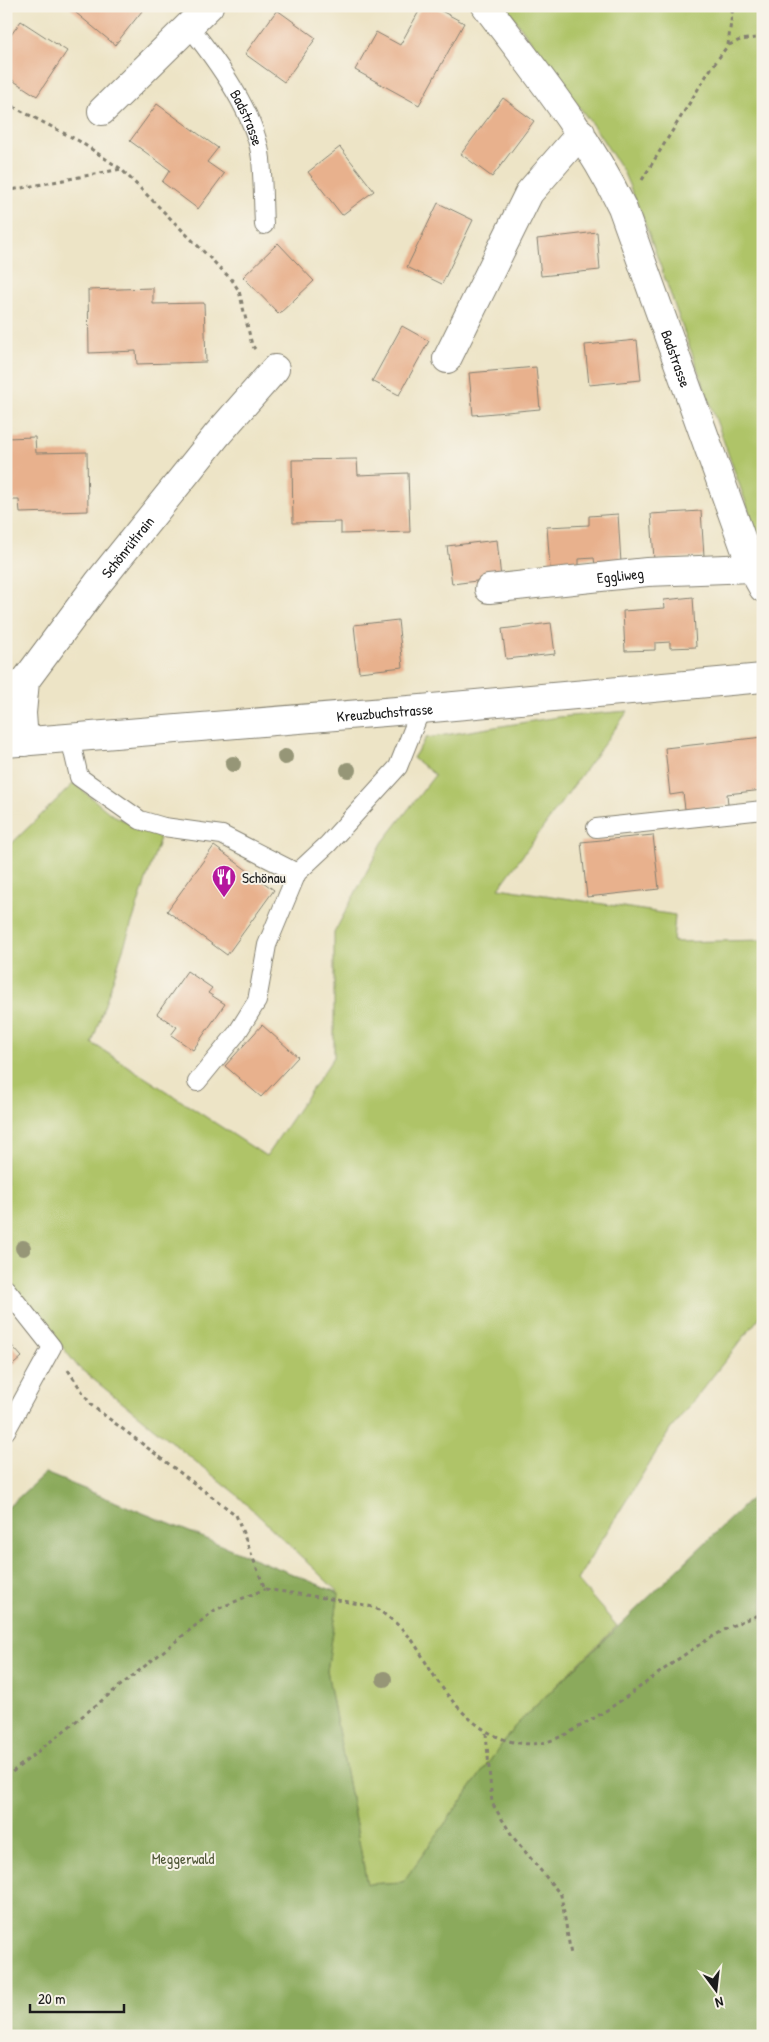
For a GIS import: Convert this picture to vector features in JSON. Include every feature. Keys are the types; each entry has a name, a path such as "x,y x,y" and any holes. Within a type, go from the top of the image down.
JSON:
{"street":[{"path":"102,111 209,6"},
{"name":"Badstrasse","path":"486,6 581,133 603,167 622,207 757,578"},
{"path":"447,359 529,193 581,133"},
{"name":"Schönrütirain","path":"15,742 22,714 16,680 217,435 275,369"},
{"name":"Eggliweg","path":"489,589 647,572 757,578"},
{"name":"Kreuzbuchstrasse","path":"15,742 421,709 763,678"}],"lane":[{"name":"Badstrasse","path":"189,26 230,81 256,138 261,158 264,224"},
{"path":"197,1082 237,1033 256,1001 267,945 297,873 328,844 398,766 421,709"},
{"path":"70,738 79,777 140,820 164,827 222,835 297,873"},
{"path":"596,828 763,810"},
{"path":"6,1289 52,1346 6,1431"}],"path":[{"path":"622,207 728,46 733,6"},
{"path":"728,46 740,40 763,37"},
{"path":"6,103 79,141 121,169 232,280 240,291 252,345 275,369"},
{"path":"6,191 121,169"},
{"path":"52,1346 91,1405 236,1515 265,1589"},
{"path":"6,1776 214,1610 265,1589 375,1607 407,1634 438,1683 457,1708 486,1733 520,1744 542,1743 566,1734 607,1711 706,1642 748,1618 763,1614"},
{"path":"486,1733 492,1802 513,1837 561,1895 571,1956"}],"green space":[{"path":"505,6 763,6 763,550 642,215 623,171 597,131"},
{"path":"628,711 499,888 675,915 673,942 763,940 763,1313 670,1430 577,1580 617,1626 515,1726 403,1882 367,1884 327,1671 339,1593 236,1494 78,1367 36,1313 6,1281 6,849 74,783 111,814 160,838 92,1043 266,1156 334,1057 334,933 382,843 435,775 413,758 426,738 558,717"},
{"name":"Meggerwald","path":"45,1473 339,1593 327,1671 367,1884 403,1882 515,1726 763,1487 763,2036 6,2036 6,1509"}],"building":[{"path":"71,6 146,6 115,45 70,8"},
{"path":"422,6 432,6 464,23 419,105 355,70 376,32 400,45"},
{"path":"277,10 316,38 284,82 245,54"},
{"path":"21,21 67,51 37,96 6,76 6,42"},
{"path":"503,98 534,121 492,177 461,154"},
{"path":"157,104 218,148 207,162 224,174 198,209 162,182 170,170 130,141"},
{"path":"340,147 374,191 342,215 308,172"},
{"path":"438,203 473,220 442,284 407,267"},
{"path":"597,232 600,270 541,276 537,239"},
{"path":"278,243 314,281 279,314 243,277"},
{"path":"153,288 153,304 204,303 206,362 137,364 136,351 89,353 88,290"},
{"path":"402,326 429,341 399,395 372,381"},
{"path":"637,340 641,380 589,385 585,345"},
{"path":"536,367 540,409 473,415 469,373"},
{"path":"35,437 36,453 87,452 88,511 20,513 19,500 6,500 6,438"},
{"path":"357,459 358,475 408,473 410,532 341,534 341,522 293,523 292,460"},
{"path":"701,511 704,556 654,560 651,514"},
{"path":"618,514 621,563 595,565 594,558 579,559 579,566 550,568 547,527 589,525 589,516"},
{"path":"497,540 501,578 452,584 447,546"},
{"path":"693,597 696,647 670,648 670,642 655,643 655,650 625,651 623,611 665,608 664,600"},
{"path":"398,620 403,667 359,672 354,625"},
{"path":"551,623 555,654 506,659 502,629"},
{"path":"763,737 763,790 727,794 728,805 685,809 683,793 670,795 665,748"},
{"path":"653,835 659,889 587,897 581,842"},
{"path":"214,846 274,890 227,955 167,911"},
{"path":"187,971 212,988 208,993 225,1004 193,1050 171,1035 177,1027 157,1014"},
{"path":"262,1025 298,1057 261,1097 225,1066"},
{"path":"6,1339 22,1357 6,1371"}],"place":[{"name":"Schönau","path":"224,898"}]}
